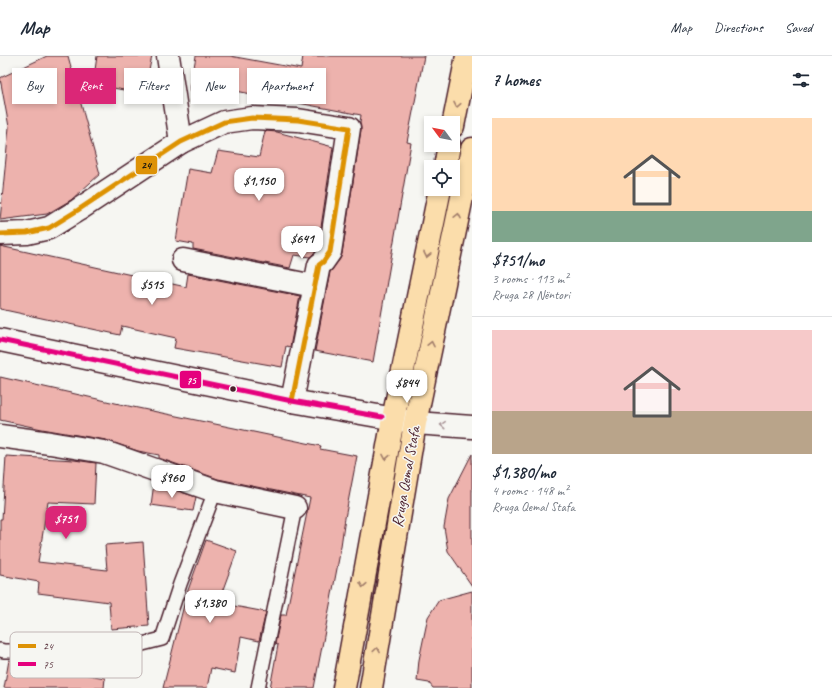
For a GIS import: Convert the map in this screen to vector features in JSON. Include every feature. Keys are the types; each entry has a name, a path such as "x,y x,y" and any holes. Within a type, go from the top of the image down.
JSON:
{"main road":[{"path":"455,116 467,56"},
{"name":"Rruga Qemal Stafa","path":"371,688 415,423 472,149"},
{"name":"Rruga Qemal Stafa","path":"344,688 393,419 439,196"}],"street":[{"path":"168,56 181,142"},
{"path":"0,234 27,233 49,228 181,142 224,122 252,118 298,120 349,128 330,252 323,262 318,265 292,401"},
{"path":"183,260 314,286"},
{"path":"0,340 292,401 415,423 472,427"},
{"path":"0,436 104,452 215,491 294,508"}],"lane":[{"path":"142,644 162,639 180,584 215,491"},
{"path":"258,688 294,508"},
{"path":"0,650 10,651"}],"building":[{"path":"47,56 68,56 71,68 65,68 65,104 81,104 100,174 71,200 47,214 0,220 9,127 0,78 12,72 12,104 57,104 57,68 21,68"},
{"path":"97,56 152,56 149,68 124,68 124,90 116,89 116,68 95,68"},
{"path":"196,56 230,56 296,68 247,68 247,93 239,92 239,68 194,68"},
{"path":"303,56 424,56 407,142 411,143 373,362 315,351 330,272 342,254 361,130 361,115 304,104 326,104 326,68 301,68"},
{"path":"265,131 277,132 333,147 318,247 314,253 310,257 294,255 290,268 193,249 193,244 176,241 188,169 212,173 218,151 259,157"},
{"path":"0,246 186,287 188,274 300,296 290,347 286,346 282,367 174,348 176,338 122,326 120,335 0,309"},
{"path":"0,377 133,407 321,446 320,449 357,456 314,688 270,688 278,645 275,644 281,615 286,615 310,498 218,479 159,458 159,455 138,451 106,440 0,420"},
{"path":"472,454 472,586 448,551 444,527 449,499"},
{"path":"6,456 74,460 96,463 94,504 48,502 38,562 107,570 105,545 143,542 149,626 111,629 109,602 38,593 39,582 0,575 0,519 2,519"},
{"path":"154,483 196,497 193,511 151,505"},
{"path":"206,540 237,551 218,603 266,612 259,641 241,637 235,673 211,668 207,688 163,688 187,593"},
{"path":"472,591 472,688 433,688 429,683 417,681 419,660 428,617 439,600"},
{"path":"9,660 10,678 105,678 104,688 4,688"}],"transit line":[{"name":"24","path":"0,234 27,233 49,228 181,142 224,122 252,118 298,120 349,128 330,252 319,265 292,401"},
{"name":"75","path":"0,340 292,401 382,417"}]}
